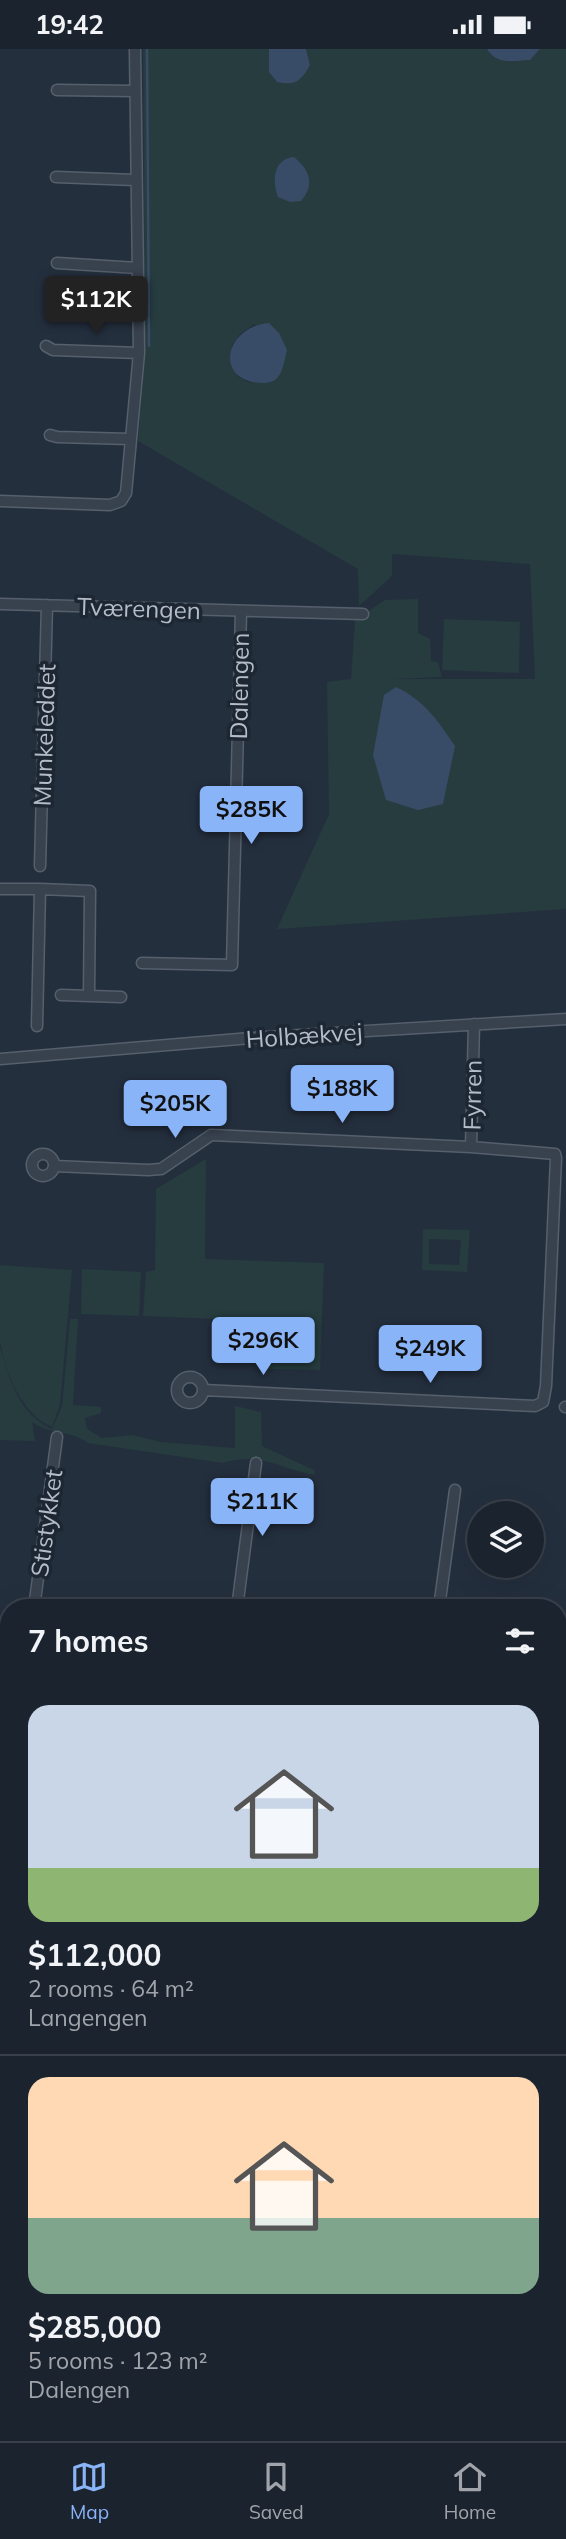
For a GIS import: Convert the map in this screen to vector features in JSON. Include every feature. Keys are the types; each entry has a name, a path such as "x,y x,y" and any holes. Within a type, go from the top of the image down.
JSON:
{"street":[{"path":"0,501 110,505 121,501 126,493 138,353 135,49"},
{"path":"57,90 135,91"},
{"path":"56,177 135,180"},
{"path":"57,263 138,268"},
{"path":"46,346 53,350 138,353"},
{"path":"50,435 130,439"},
{"name":"Tværengen","path":"0,604 363,614"},
{"name":"Munkeleddet","path":"40,866 47,605"},
{"name":"Dalengen","path":"142,963 232,965 240,611"},
{"path":"0,889 90,891 89,996"},
{"path":"37,1026 40,889"},
{"path":"61,995 121,997"},
{"name":"Holbækvej","path":"0,1059 251,1038 566,1019"},
{"name":"Fyrren","path":"203,1390 535,1406 543,1402 556,1159 555,1154 471,1147 474,1024"},
{"path":"54,1165 148,1170 161,1168 211,1135 471,1147"},
{"name":"Stistykket","path":"35,1599 57,1437"},
{"path":"238,1599 256,1463"},
{"path":"440,1599 456,1490"}],"green space":[{"path":"143,49 269,49 269,72 310,65 306,49 487,49 495,58 512,61 530,60 540,49 566,49 566,909 277,929 329,814 327,682 351,679 355,620 385,600 418,599 418,633 430,639 431,661 438,662 442,677 391,679 535,679 530,564 392,554 392,576 359,606 358,569 138,441 145,352","holes":["255,324 270,383 248,382 237,376 232,345 241,333"]},
{"path":"444,619 520,622 519,673 442,670"},
{"path":"206,1159 205,1259 324,1263 320,1370 266,1369 267,1321 143,1316 146,1272 155,1270 156,1189"},
{"path":"423,1229 470,1230 467,1272 422,1270","holes":["429,1239 461,1240 459,1265 429,1264"]},
{"path":"0,1265 72,1270 60,1405 52,1427 41,1421 24,1403 6,1367 0,1342"},
{"path":"82,1269 141,1272 139,1316 81,1314"},
{"path":"70,1319 78,1319 73,1405 101,1407 101,1413 85,1418 87,1429 102,1438 132,1435 161,1442 235,1448 235,1406 261,1412 262,1446 314,1470 315,1475 258,1460 223,1463 88,1443 32,1422 35,1441 0,1440 0,1347 12,1383 23,1405 40,1422 52,1429 62,1406"}],"water":[{"path":"269,49 306,49 310,65 297,81 277,82 269,72"},
{"path":"487,49 540,49 530,60 512,61 495,58"},
{"path":"294,157 307,172 309,183 301,201 290,202 278,197 275,178 278,166"},
{"path":"269,323 279,333 287,350 281,371 277,378 270,382 247,380 237,374 231,365 230,354 234,343 254,327"},
{"path":"396,687 422,705 455,746 443,804 418,810 386,800 373,755 384,695"}],"waterway":[{"path":"147,49 149,346"}]}
